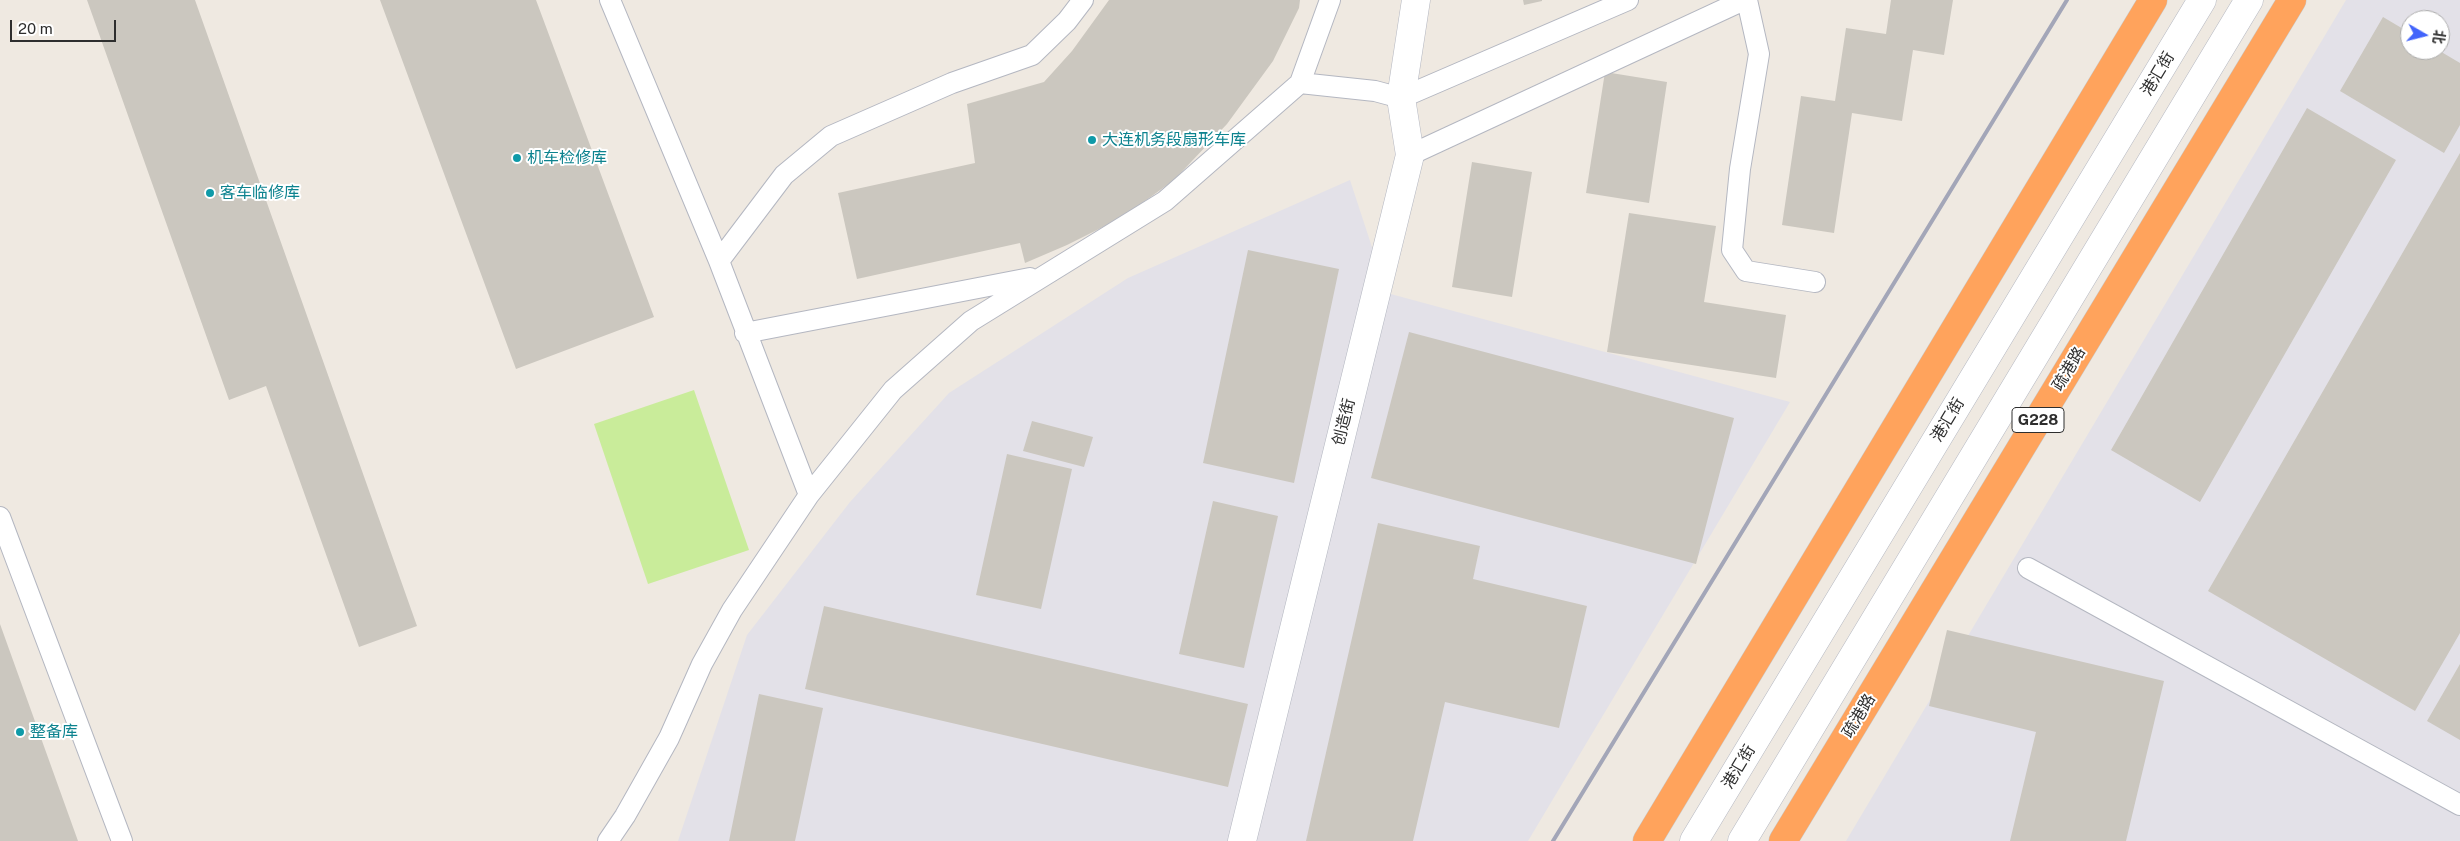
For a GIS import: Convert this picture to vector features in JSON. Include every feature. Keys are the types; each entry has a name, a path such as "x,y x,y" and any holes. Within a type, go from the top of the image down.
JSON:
{"highway":[{"path":"1647,841 2153,0"},
{"name":"疏港路","path":"1783,841 2292,0"}],"street":[{"name":"创造街","path":"1242,841 1410,155 1401,98 1416,0"},
{"name":"港汇街","path":"1694,841 2202,0"},
{"path":"1742,841 2249,0"}],"lane":[{"path":"610,0 718,261 809,495"},
{"path":"718,261 784,175 831,136 952,83 1032,55 1067,21 1083,0"},
{"path":"608,841 625,816 669,738 702,664 732,610 809,495 893,390 971,321 1165,201 1300,83 1330,0"},
{"path":"1300,83 1375,91 1401,98 1628,0"},
{"path":"1410,155 1745,0 1760,54 1740,169 1732,250 1746,271 1815,282"},
{"path":"745,333 1043,276"},
{"path":"0,517 122,841"},
{"path":"2028,568 2460,806"}],"shaded area":[{"path":"2346,0 2460,0 2460,841 1846,841"},
{"path":"1350,180 1387,293 1790,402 1528,841 678,841 747,635 850,502 949,393 1128,278"}],"green space":[{"path":"694,390 749,550 648,584 594,424"}],"building":[{"name":"客车临修库","path":"87,0 195,0 417,626 359,647 266,386 229,400"},
{"name":"机车检修库","path":"380,0 536,0 654,317 516,369"},
{"name":"大连机务段扇形车库","path":"1109,0 1300,0 1299,8 1273,61 1227,124 1174,180 1123,217 1067,245 1025,263 1020,243 857,279 838,193 975,163 967,104 1044,82 1072,51"},
{"path":"1523,0 1542,0 1542,1 1524,5"},
{"path":"1891,0 1953,0 1944,55 1913,50 1902,121 1852,113 1834,233 1782,225 1801,96 1835,101 1846,28 1886,34"},
{"path":"2383,17 2400,27 2400,60 2450,60 2450,57 2460,63 2460,125 2444,153 2340,91"},
{"path":"1605,72 1667,82 1649,203 1586,193"},
{"path":"2307,108 2396,160 2200,502 2111,450"},
{"path":"2460,153 2460,633 2415,711 2208,591"},
{"path":"1472,162 1532,172 1512,297 1452,287"},
{"path":"1629,213 1716,226 1704,302 1786,315 1776,378 1607,352"},
{"path":"1248,250 1339,269 1294,483 1203,463"},
{"path":"1409,332 1734,418 1696,564 1371,478"},
{"path":"1032,421 1093,437 1084,467 1023,451"},
{"path":"1007,454 1072,469 1041,609 976,595"},
{"path":"1213,501 1278,516 1244,668 1179,654"},
{"path":"1378,523 1480,546 1473,579 1587,606 1559,728 1445,702 1413,841 1306,841"},
{"path":"824,606 1248,704 1228,787 805,689"},
{"name":"整备库","path":"0,624 78,841 0,841"},
{"path":"1947,630 2164,681 2126,841 2010,841 2036,732 1929,706"},
{"path":"2460,664 2460,740 2427,721"},
{"path":"759,694 823,708 795,841 729,841"}],"railway":[{"path":"1553,841 2067,0"}],"place":[{"name":"大连机务段扇形车库","path":"1092,140"},
{"name":"机车检修库","path":"517,158"},
{"name":"客车临修库","path":"210,193"},
{"name":"整备库","path":"20,732"}]}
